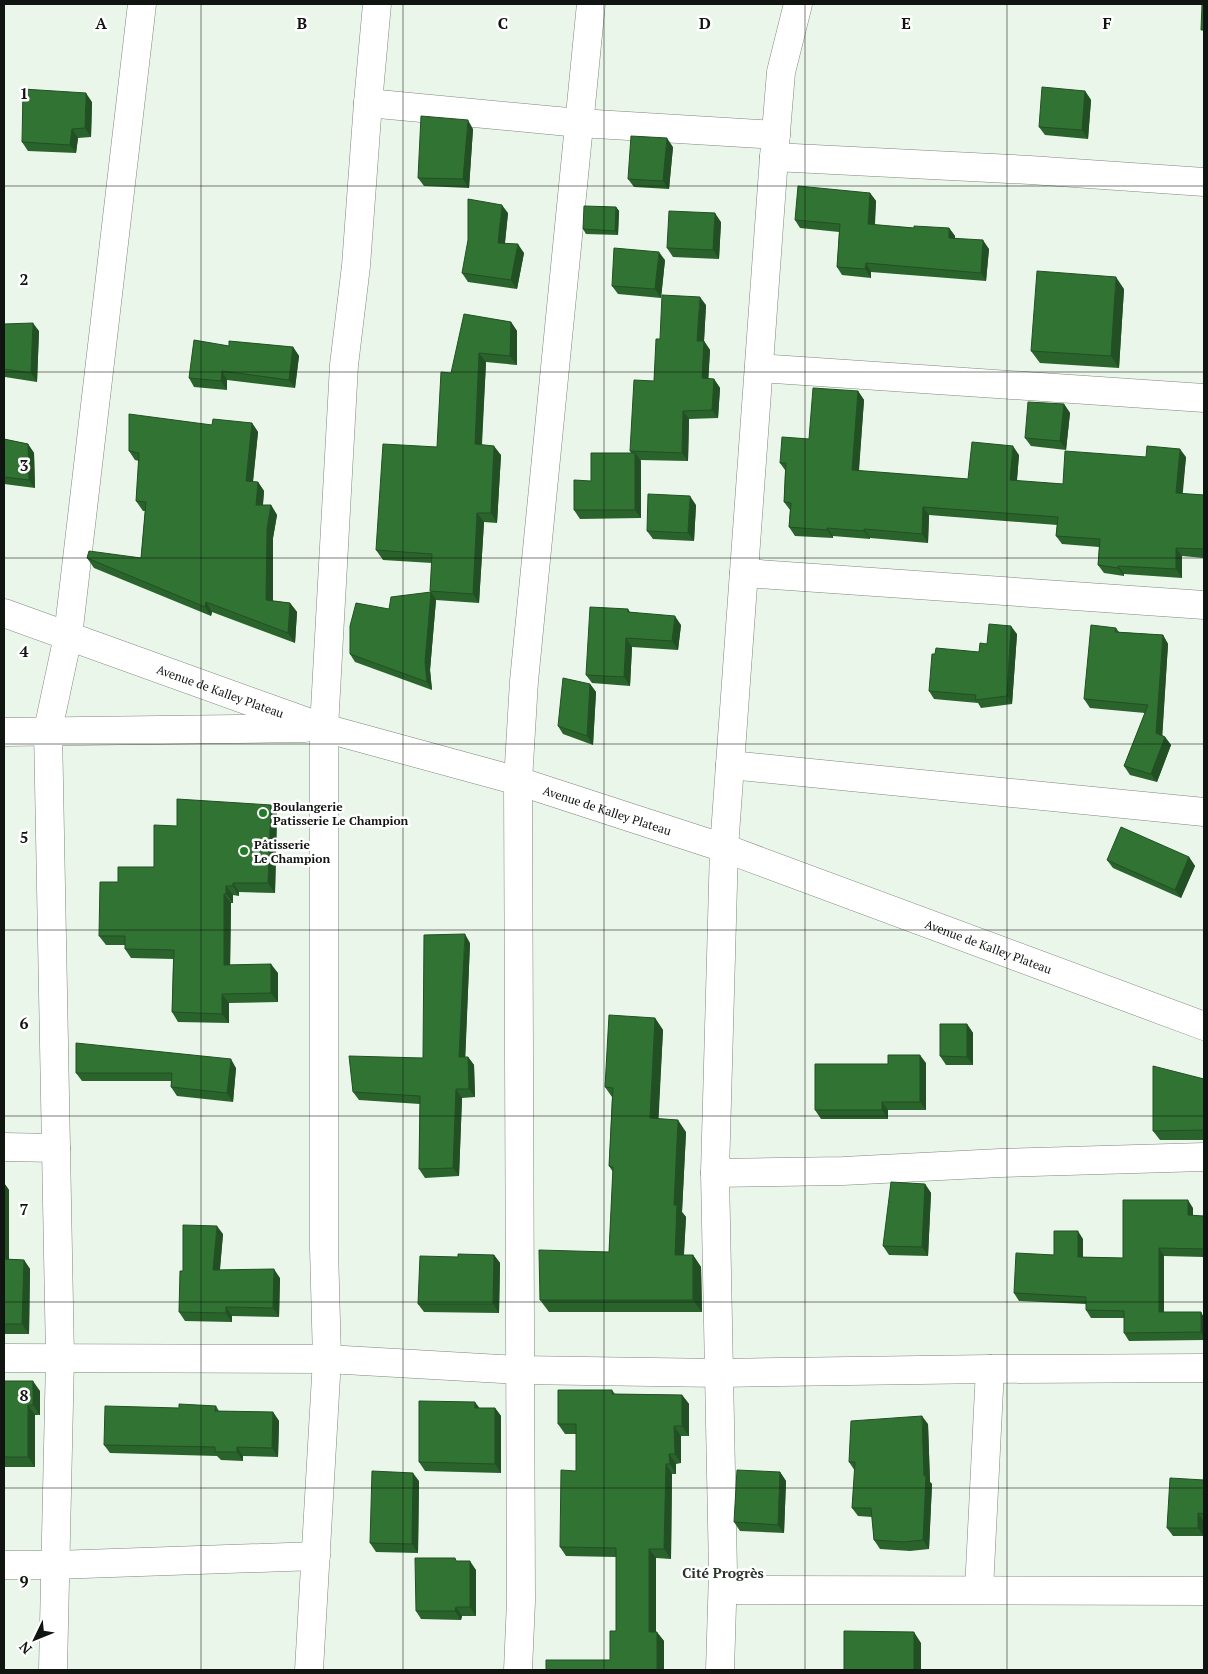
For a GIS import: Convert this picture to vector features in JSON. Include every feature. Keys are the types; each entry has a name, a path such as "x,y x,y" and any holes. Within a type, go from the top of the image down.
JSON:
{"street":[{"path":"53,1670 60,1358 48,730 68,636 142,4"},
{"path":"309,1670 328,1360 324,1248 324,728 344,365 356,266 377,4"},
{"path":"518,1670 521,1602 518,781 524,681 592,4"},
{"path":"720,1670 723,1590 715,1173 724,848 781,72 798,4"},
{"path":"368,103 580,123 775,146 1030,170 1204,182"},
{"path":"759,368 1204,398"},
{"path":"744,573 1204,605"},
{"name":"Avenue de Kalley Plateau","path":"4,614 324,728 518,781 724,848 1204,1026"},
{"path":"4,732 324,728"},
{"path":"730,765 1204,812"},
{"path":"4,1147 56,1148"},
{"path":"715,1173 1204,1157"},
{"path":"4,1358 328,1360 520,1370 718,1373 990,1368 1204,1368"},
{"path":"979,1590 990,1368"},
{"path":"4,1565 316,1556"},
{"path":"723,1590 1204,1591"}],"building":[{"path":"1202,4 1204,4 1204,30 1201,30"},
{"path":"1042,87 1085,91 1082,130 1039,127"},
{"path":"23,89 86,93 85,128 72,129 70,145 22,142"},
{"path":"421,116 468,120 463,179 418,178"},
{"path":"631,136 667,138 663,181 628,179"},
{"path":"798,186 870,193 868,224 914,228 914,226 949,228 949,238 983,240 981,273 866,263 865,269 837,267 840,224 795,220"},
{"path":"468,199 502,205 498,243 518,244 511,280 462,273 468,240"},
{"path":"584,206 616,207 615,231 583,229"},
{"path":"669,211 715,213 713,250 667,248"},
{"path":"614,248 659,252 655,289 612,286"},
{"path":"1037,271 1116,277 1111,356 1031,351"},
{"path":"662,295 700,297 697,341 704,341 702,378 714,379 712,410 683,411 682,453 630,451 634,380 654,381 656,339 660,339"},
{"path":"464,314 511,322 510,356 479,353 475,444 494,446 491,513 477,513 473,594 430,591 432,554 376,550 383,444 437,447 441,372 451,373"},
{"path":"33,323 31,373 4,369 4,324"},
{"path":"194,340 229,346 229,341 293,347 289,380 222,371 221,381 189,378"},
{"path":"813,388 858,391 852,470 968,479 972,442 1013,446 1010,480 1063,484 1065,451 1146,457 1147,446 1180,449 1176,493 1204,495 1204,549 1176,548 1176,569 1118,566 1118,568 1098,565 1100,539 1056,536 1058,517 923,507 922,534 864,529 864,531 789,527 791,503 784,502 786,463 780,463 782,437 809,439"},
{"path":"1028,402 1064,404 1060,441 1025,438"},
{"path":"129,414 212,425 213,419 252,423 246,481 258,482 256,505 271,505 267,529 266,600 290,603 288,633 206,602 205,607 87,558 89,551 141,558 146,502 136,501 139,453 129,451"},
{"path":"4,439 28,444 29,480 4,477"},
{"path":"591,453 635,453 635,510 574,510 574,480 591,481"},
{"path":"648,494 690,496 688,533 647,531"},
{"path":"431,592 425,662 427,682 350,654 350,626 356,603 389,609 391,597"},
{"path":"590,607 628,609 628,612 675,616 672,641 626,638 624,677 586,675"},
{"path":"989,624 1011,626 1007,696 975,700 976,695 929,691 932,654 935,654 936,648 979,652 980,643 987,644"},
{"path":"1091,625 1116,628 1115,632 1163,635 1156,733 1165,737 1151,774 1124,766 1148,705 1084,699"},
{"path":"563,678 590,684 587,736 558,726"},
{"path":"177,799 271,805 268,883 233,883 233,886 226,886 226,894 224,894 224,965 271,964 271,993 222,994 222,1014 172,1012 174,950 125,949 125,936 99,936 100,882 118,882 118,867 154,867 154,825 177,826"},
{"path":"1121,827 1189,857 1175,890 1107,860"},
{"path":"465,934 459,1057 468,1057 469,1089 456,1089 453,1168 419,1169 420,1096 353,1092 349,1056 423,1058 424,935"},
{"path":"609,1015 655,1018 650,1118 678,1120 674,1205 677,1205 675,1255 693,1255 693,1300 540,1300 539,1250 609,1252 613,1167 609,1166 613,1088 605,1087"},
{"path":"940,1024 967,1024 967,1057 940,1056"},
{"path":"76,1043 231,1059 227,1093 171,1087 172,1073 76,1073"},
{"path":"888,1055 920,1055 920,1102 882,1102 882,1110 815,1110 815,1064 888,1064"},
{"path":"1153,1066 1204,1079 1204,1130 1153,1131"},
{"path":"891,1182 925,1184 922,1247 883,1246"},
{"path":"1123,1200 1188,1200 1188,1215 1204,1216 1204,1249 1159,1248 1159,1312 1201,1312 1201,1332 1124,1333 1124,1311 1086,1310 1086,1297 1014,1293 1016,1253 1054,1255 1054,1231 1078,1231 1078,1257 1123,1258"},
{"path":"183,1225 217,1226 213,1270 274,1269 273,1308 226,1307 226,1313 179,1312 180,1271 183,1271"},
{"path":"458,1254 494,1255 493,1304 418,1304 420,1256 458,1257"},
{"path":"4,1259 24,1260 22,1324 4,1324"},
{"path":"4,1381 33,1381 33,1405 28,1405 28,1457 4,1457"},
{"path":"558,1390 612,1390 612,1394 682,1395 682,1426 674,1426 675,1454 669,1454 670,1464 666,1464 664,1549 649,1549 649,1632 657,1632 657,1670 546,1670 546,1660 610,1660 610,1631 616,1631 616,1548 560,1547 561,1470 576,1471 576,1424 558,1424"},
{"path":"419,1401 475,1402 475,1408 495,1408 495,1464 419,1462"},
{"path":"179,1404 216,1406 215,1411 273,1412 272,1448 237,1447 237,1452 215,1452 215,1447 104,1445 105,1406 179,1408"},
{"path":"922,1416 924,1476 926,1476 923,1540 904,1542 874,1540 871,1508 852,1508 855,1462 849,1462 851,1421"},
{"path":"737,1470 780,1472 778,1525 734,1522"},
{"path":"372,1471 413,1473 412,1544 370,1543"},
{"path":"1170,1478 1204,1480 1204,1514 1198,1513 1198,1528 1167,1528"},
{"path":"415,1558 455,1558 456,1561 470,1561 470,1607 456,1607 455,1611 416,1611"},
{"path":"844,1631 914,1632 914,1670 844,1670"}],"place":[{"name":"Boulangerie Patisserie Le Champion","path":"263,813"},
{"name":"Pâtisserie Le Champion","path":"244,851"}],"district":[{"name":"Cité Progrès","path":"723,1572"}]}
